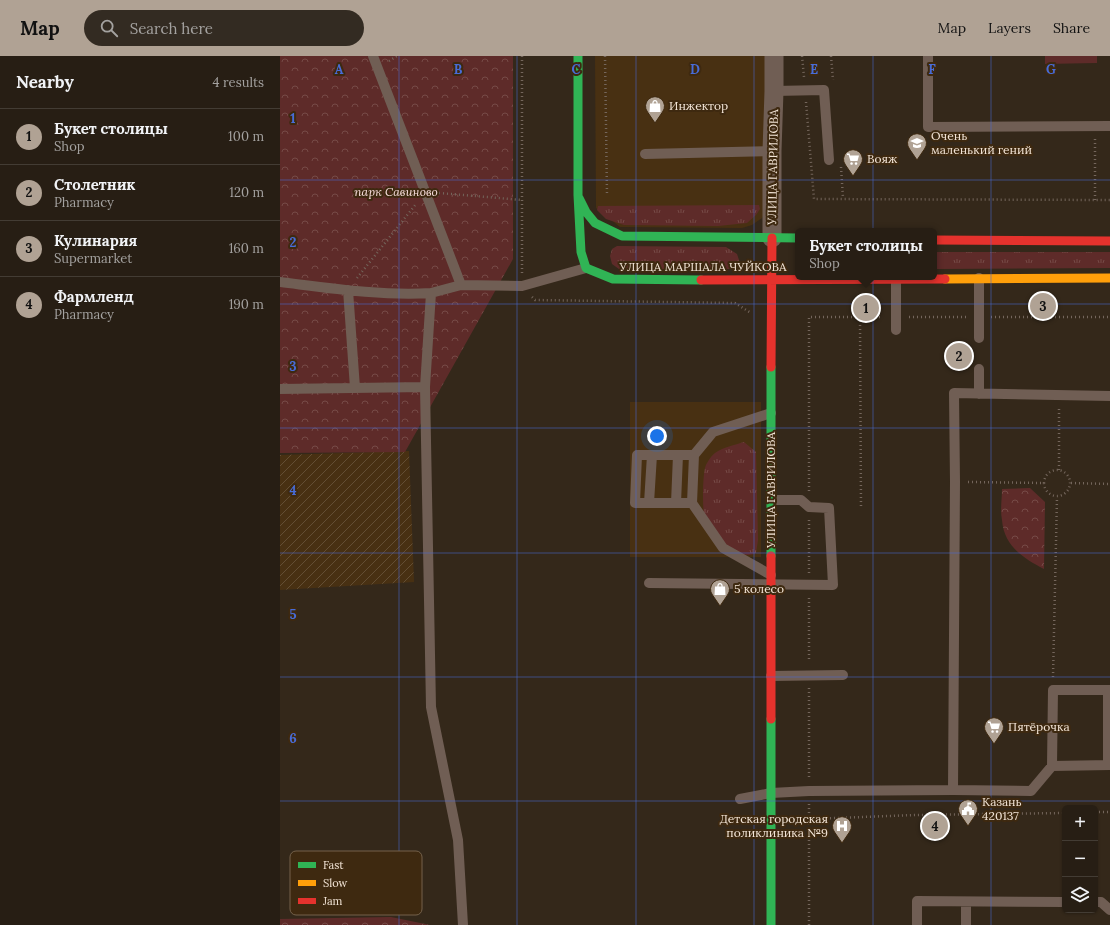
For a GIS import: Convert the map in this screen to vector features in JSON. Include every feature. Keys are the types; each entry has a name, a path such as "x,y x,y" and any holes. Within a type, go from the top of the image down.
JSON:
{"main road":[{"path":"578,56 578,195 581,252 586,268"},
{"path":"578,195 586,212 595,223 622,236 795,238"},
{"name":"УЛИЦА ГАВРИЛОВА","path":"770,925 770,280 772,238"},
{"path":"937,240 1110,241"},
{"name":"УЛИЦА МАРШАЛА ЧУЙКОВА","path":"586,268 613,279 795,280"},
{"name":"УЛИЦА МАРШАЛА ЧУЙКОВА","path":"937,279 1110,278"}],"street":[{"name":"УЛИЦА ГАВРИЛОВА","path":"772,238 774,56"}],"lane":[{"path":"373,56 461,285"},
{"path":"928,56 928,127 1110,126"},
{"path":"774,91 824,90 829,160"},
{"path":"644,154 772,151"},
{"path":"280,282 348,290 413,294 431,293 461,285 522,286 586,268"},
{"path":"979,278 979,338"},
{"path":"896,280 896,330"},
{"path":"348,290 355,388"},
{"path":"431,293 425,387 431,707 458,840 463,925"},
{"path":"979,369 979,394"},
{"path":"280,389 425,387"},
{"path":"953,790 955,482 954,393 1110,396"},
{"path":"770,413 713,432 694,455 692,503 723,548 770,580"},
{"path":"692,503 635,503 637,455 694,455"},
{"path":"649,503 652,455"},
{"path":"676,503 678,455"},
{"path":"649,583 770,580 833,585 829,508 809,507 801,500 770,500"},
{"path":"770,676 843,675"},
{"path":"740,799 770,793 809,791 1030,791 1052,766 1053,690 1109,690 1109,765 1052,766"},
{"path":"917,925 917,901 1062,902"},
{"path":"966,902 966,925"},
{"path":"1098,902 1101,902 1110,910"}],"path":[{"path":"348,290 425,191 522,200 522,56"},
{"path":"605,56 607,195"},
{"path":"802,56 814,199 1110,200"},
{"path":"1095,126 1095,200"},
{"path":"809,925 809,317 1110,317"},
{"path":"860,317 861,509"},
{"path":"1059,395 1059,470"},
{"path":"1059,470 1066,473 1071,483 1069,490 1064,495 1057,497 1050,495 1044,483 1045,477 1049,472 1059,470"},
{"path":"955,482 1044,483"},
{"path":"1071,483 1110,484"},
{"path":"1053,690 1057,497"},
{"path":"1098,812 1110,812"},
{"path":"809,819 915,815 1062,813"}],"shaded area":[{"path":"595,56 767,56 767,208 762,218 752,225 742,228 620,227 596,208"},
{"path":"630,402 761,402 761,557 630,557"},
{"path":"409,451 414,582 280,590 280,455"}],"green space":[{"name":"парк Савиново","path":"280,56 513,56 513,259 405,452 280,453"},
{"path":"1045,56 1097,56 1097,63 1045,64"},
{"path":"759,205 760,209 756,215 747,223 718,226 624,225 606,219 597,210 598,206"},
{"path":"617,246 726,247 737,254 739,260 738,266 733,269 619,269 612,264 610,256 612,249"},
{"path":"937,252 1110,252 1110,268 937,269"},
{"path":"744,442 756,452 758,540 756,553 748,555 730,549 709,531 706,526 703,505 704,477 706,465 709,460 718,451"},
{"path":"1030,488 1045,502 1044,569 1022,556 1011,544 1006,537 1001,512 1002,489"},
{"path":"391,917 430,925 280,925 280,919"}],"traffic: fast":[{"path":"578,56 578,195 581,252 586,268 613,279 701,280"},
{"path":"579,198 586,212 595,223 622,236 795,238"},
{"path":"771,367 771,556"},
{"path":"771,719 771,925"}],"traffic: slow":[{"path":"945,279 1110,278"}],"traffic: jam":[{"path":"771,367 772,238"},
{"path":"937,240 1110,241"},
{"path":"937,279 945,279"},
{"path":"701,280 795,280"},
{"path":"771,556 771,719"}],"place":[{"name":"Инжектор","path":"655,123"},
{"name":"Очень маленький гений","path":"917,160"},
{"name":"Вояж","path":"853,176"},
{"name":"Кулинария","path":"1043,306"},
{"name":"Букет столицы","path":"866,308"},
{"name":"Столетник","path":"959,356"},
{"name":"5 колесо","path":"720,606"},
{"name":"Пятёрочка","path":"994,744"},
{"name":"Фармленд","path":"935,826"},
{"name":"Казань 420137","path":"968,826"},
{"name":"Детская городская поликлиника №9","path":"842,843"}]}
